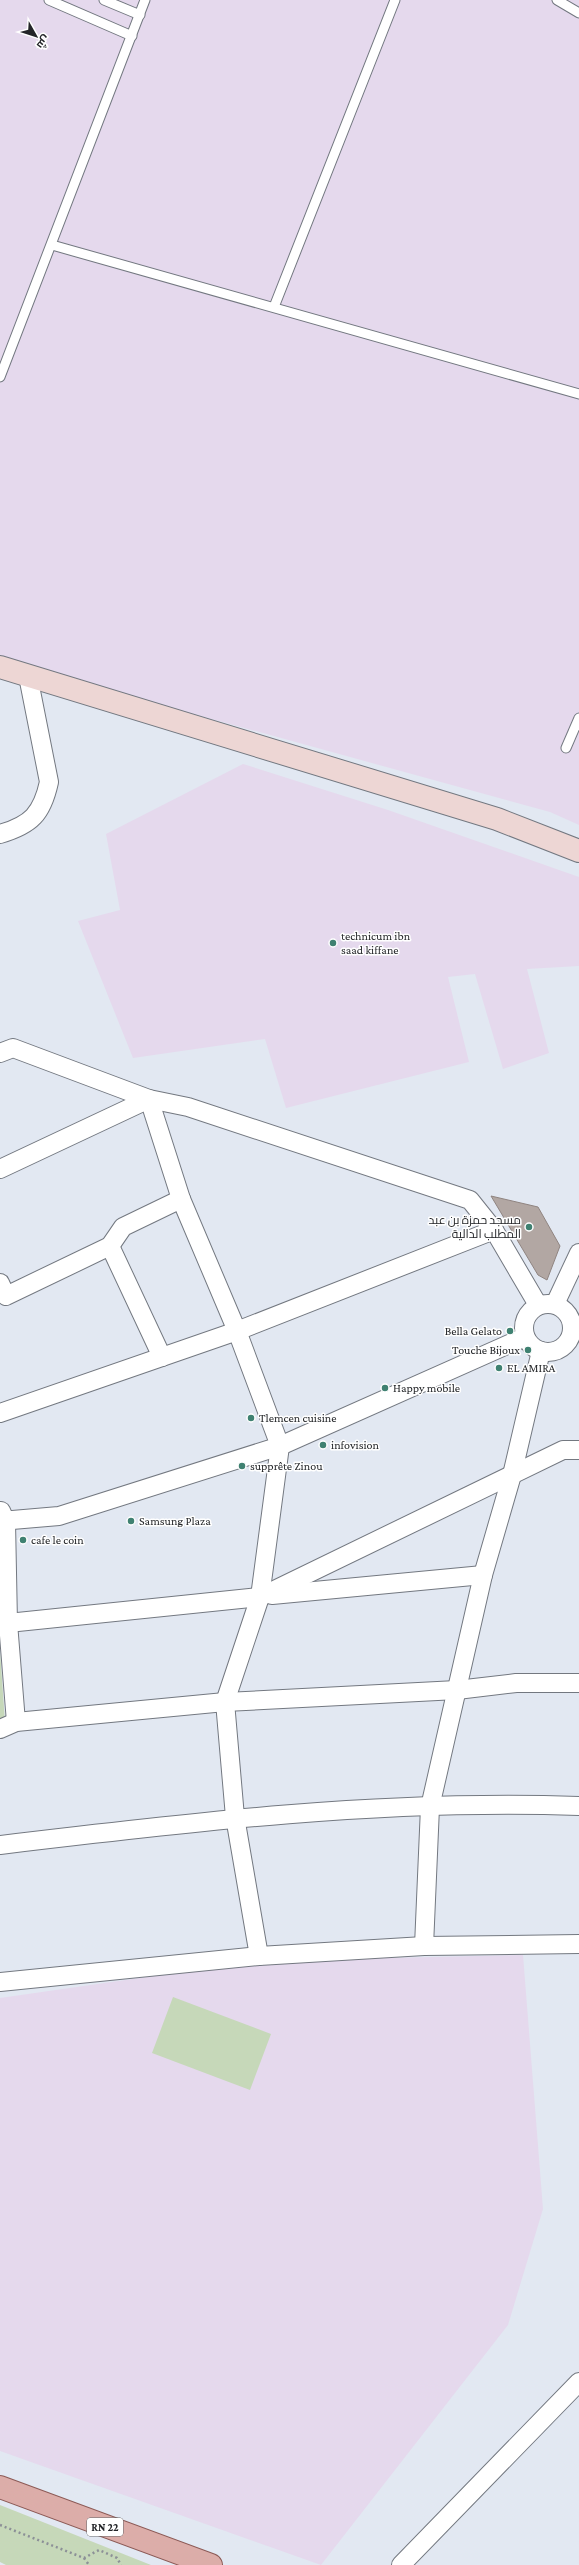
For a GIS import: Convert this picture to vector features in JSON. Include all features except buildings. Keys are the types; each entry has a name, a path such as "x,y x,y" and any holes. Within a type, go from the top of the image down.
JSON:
{"main road":[{"name":"RN 22","path":"0,2487 211,2565"}],"street":[{"path":"0,667 497,819 579,851"},
{"path":"0,834 16,829 29,822 45,798 49,782 28,676"},
{"path":"0,1053 13,1048 149,1099 188,1107 470,1200 494,1230 547,1305 568,1314 576,1329 562,1348 555,1351 541,1351 528,1343 525,1337 524,1322 531,1309 547,1305 579,1253"},
{"path":"0,1169 149,1099"},
{"path":"149,1099 181,1199 237,1331 280,1446 260,1597 225,1702 235,1817 259,1956"},
{"path":"0,1283 6,1296 110,1246 123,1228 181,1199"},
{"path":"0,1413 237,1331 494,1230"},
{"path":"110,1246 162,1357"},
{"path":"525,1337 280,1446 59,1516 2,1517 8,1623 8,1726 225,1702 457,1690 516,1683 579,1683"},
{"path":"424,1946 430,1807 483,1575 512,1475 541,1351"},
{"path":"260,1597 563,1450 579,1450"},
{"path":"8,1623 483,1575"},
{"path":"0,1845 235,1817 506,1803 579,1806"},
{"path":"0,1982 259,1956 424,1946 579,1944"},
{"path":"401,2565 579,2382"}],"lane":[{"path":"49,0 132,36"},
{"path":"104,0 140,14"},
{"path":"0,377 145,0"},
{"path":"274,307 395,0"},
{"path":"557,0 579,13"},
{"path":"52,245 579,394"},
{"path":"566,748 579,718"}],"path":[{"path":"0,2525 84,2558 89,2565"},
{"path":"84,2558 98,2550 117,2558 121,2565"}],"shaded area":[{"path":"0,0 579,0 579,825 550,812 150,702 0,656"},
{"name":"technicum ibn saad kiffane","path":"243,764 388,810 579,877 579,966 527,969 549,1053 503,1069 475,974 448,977 469,1062 286,1108 265,1039 133,1058 78,921 120,910 106,834"},
{"path":"523,1955 543,2209 508,2325 321,2565 0,2451 0,1998 258,1961"}],"green space":[{"path":"0,1651 5,1722 0,1722"},
{"path":"173,1997 271,2034 250,2090 152,2053"},
{"path":"0,2505 151,2565 6,2565 0,2562"}],"place":[{"name":"technicum ibn saad kiffane","path":"333,943"},
{"name":"مسجد حمزة بن عبد المطلب الدالية","path":"529,1227"},
{"name":"Bella Gelato","path":"510,1331"},
{"name":"Touche Bijoux","path":"528,1350"},
{"name":"EL AMIRA","path":"499,1368"},
{"name":"Happy mobile","path":"385,1388"},
{"name":"Tlemcen cuisine","path":"251,1418"},
{"name":"infovision","path":"323,1445"},
{"name":"supprête Zinou","path":"242,1466"},
{"name":"Samsung Plaza","path":"131,1521"},
{"name":"cafe le coin","path":"23,1540"}]}
